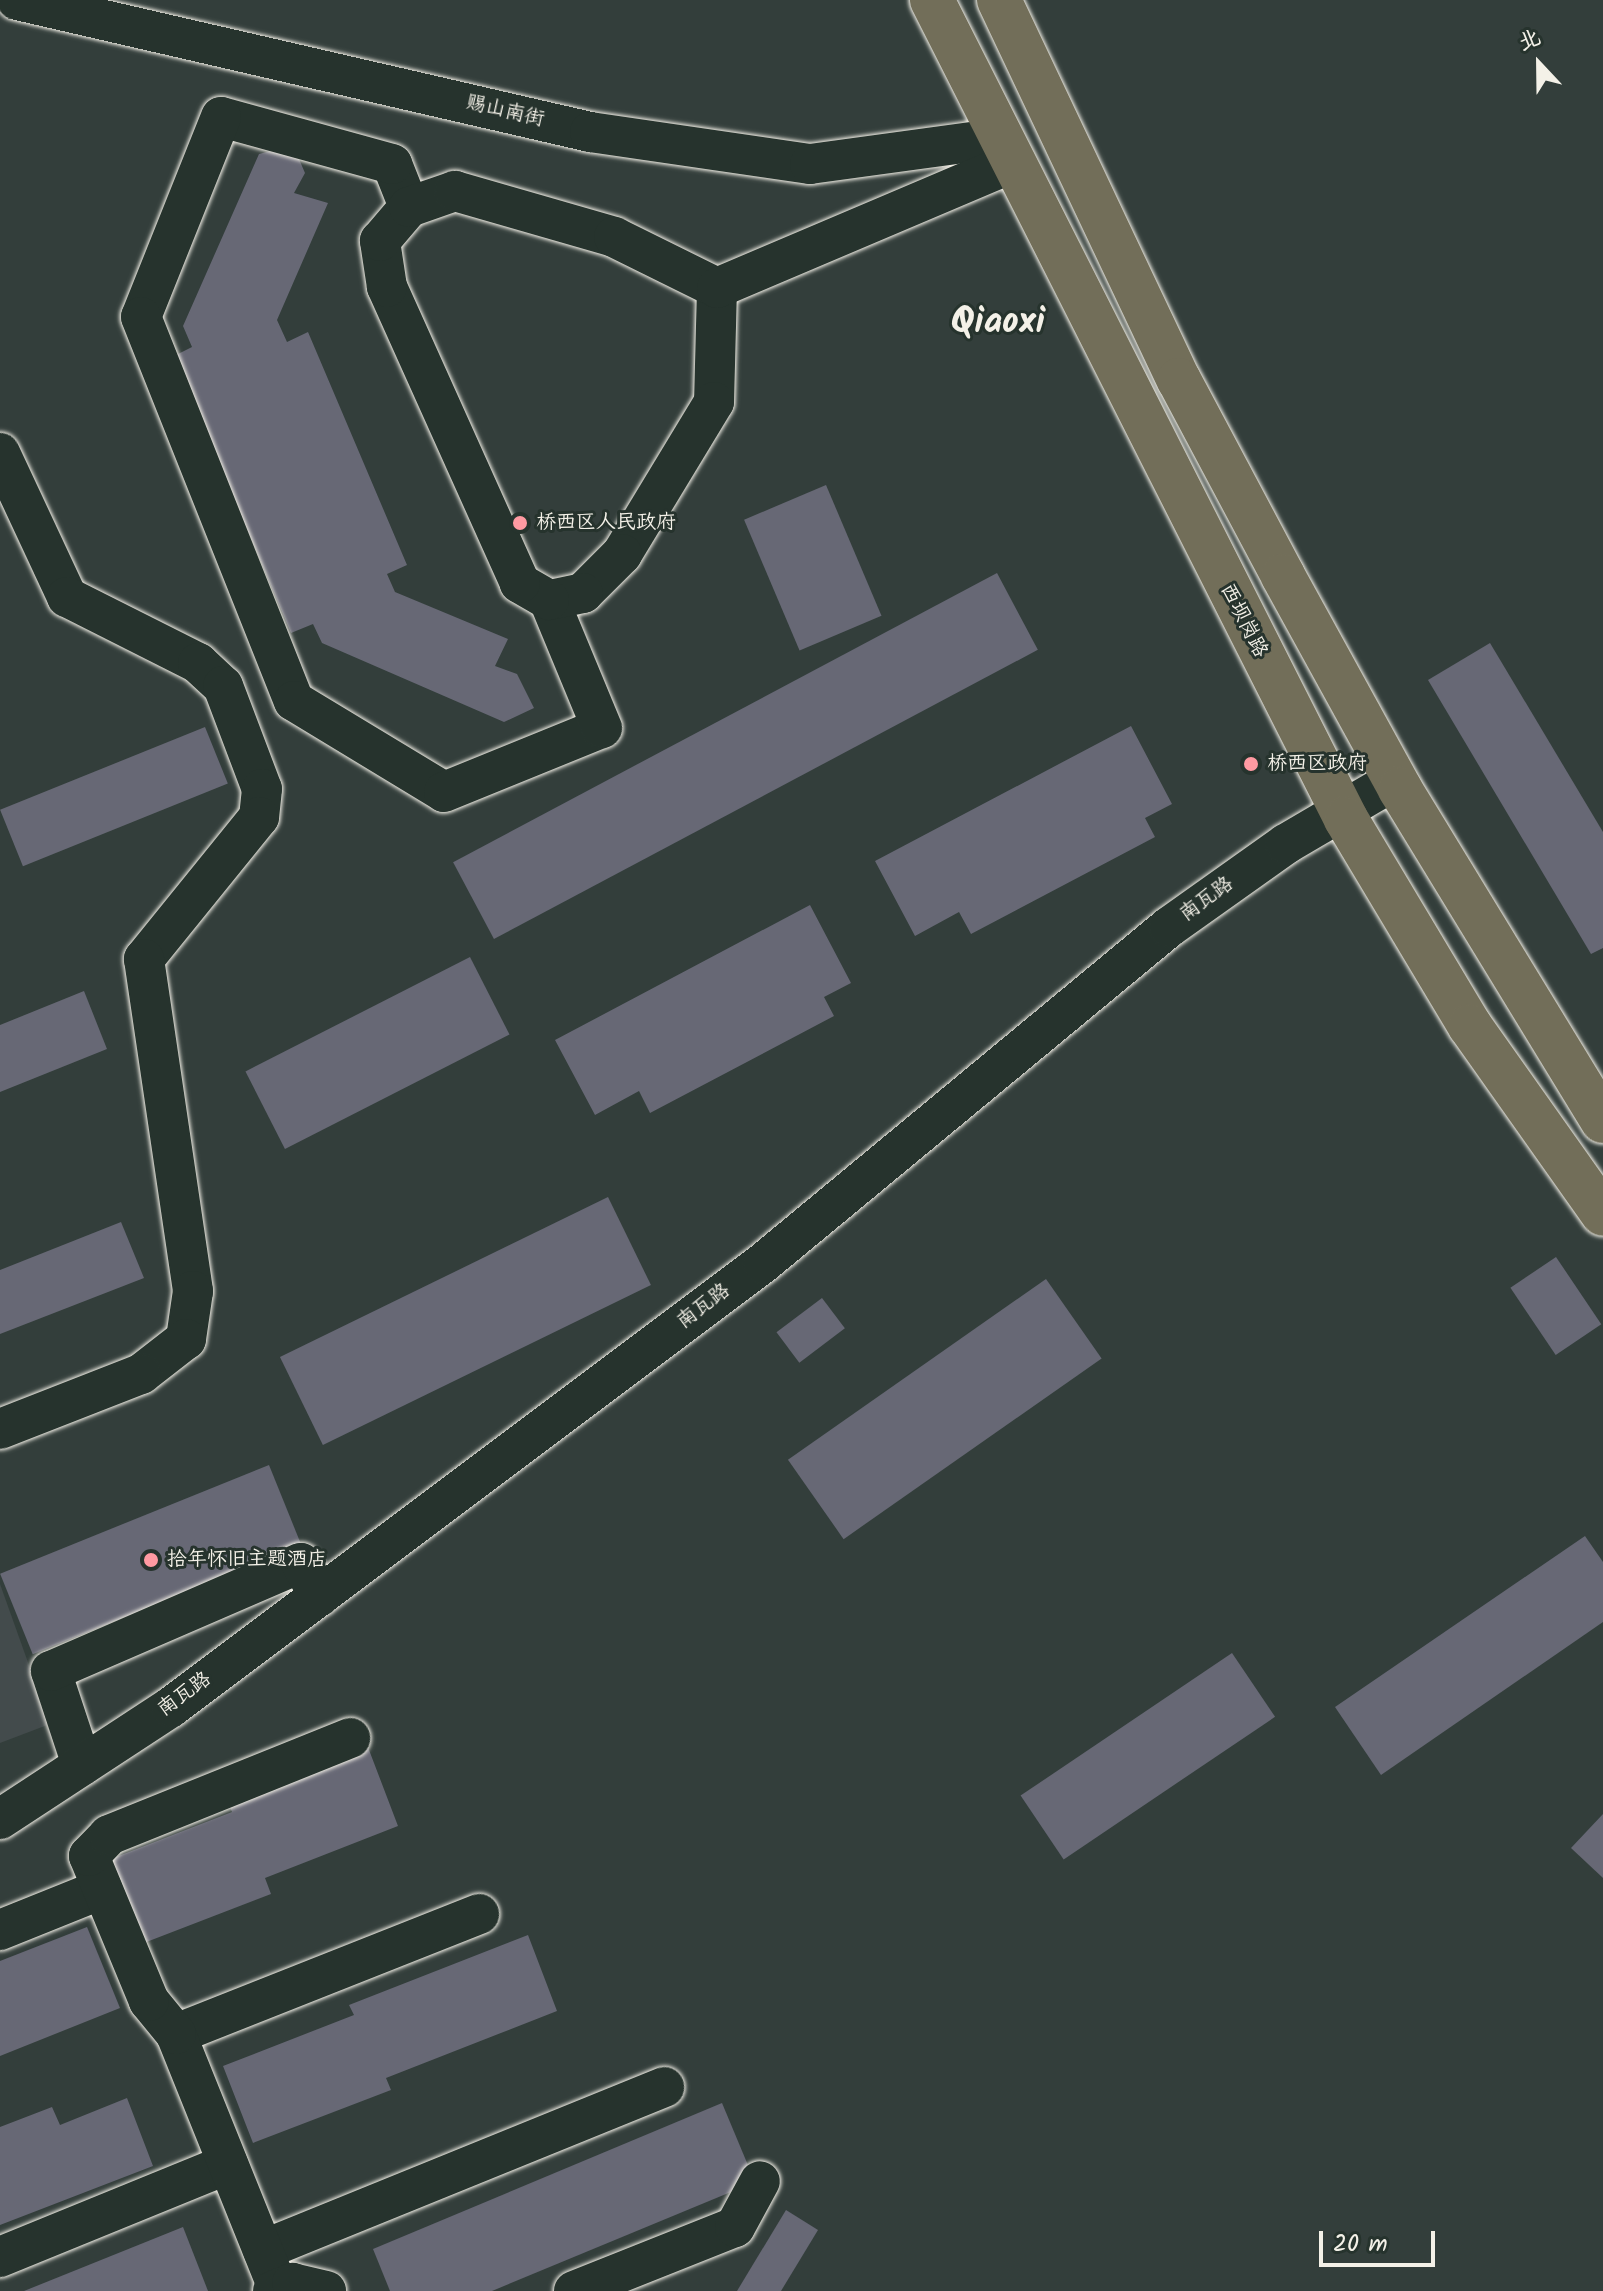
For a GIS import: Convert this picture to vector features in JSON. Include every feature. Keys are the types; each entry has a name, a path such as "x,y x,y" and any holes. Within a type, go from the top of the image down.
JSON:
{"main road":[{"name":"西坝岗路","path":"932,0 1342,811 1470,1026 1603,1214"},
{"path":"999,0 1179,380 1395,780 1603,1121"}],"street":[{"path":"0,23 4,0"},
{"name":"赐山南街","path":"17,0 590,132 794,162 1006,151"},
{"path":"409,207 392,164 221,117 141,317 294,701 444,792 602,728 549,600 520,583 387,287 380,241 409,207 455,191 614,237 717,288"},
{"path":"717,288 1006,151"},
{"path":"549,600 583,593 622,554 714,402 717,288"},
{"path":"0,453 67,597 198,663 223,686 262,789 259,817 144,959 193,1291 186,1339 141,1374 0,1429"},
{"name":"南瓦路","path":"0,1819 82,1765 319,1596 763,1263 1169,927 1342,811 1395,780"},
{"path":"82,1765 51,1671 301,1563 319,1596"},
{"path":"326,2291 307,2283 276,2289 176,2034 149,2001 89,1856 109,1835 350,1738"},
{"path":"0,1930 102,1889"},
{"path":"176,2034 479,1914"},
{"path":"263,2250 664,2087"},
{"path":"0,2257 228,2164"},
{"path":"574,2291 735,2227 760,2181"}],"shaded area":[{"path":"0,1584 50,1724 0,1743"}],"building":[{"path":"293,145 305,173 294,193 328,203 277,320 287,342 308,332 407,565 387,574 395,592 508,639 495,666 517,674 534,708 504,722 322,643 313,624 291,633 174,356 192,347 183,326 259,154"},
{"path":"826,485 881,616 800,650 744,520"},
{"path":"997,573 1038,650 494,939 453,862"},
{"path":"1490,643 1603,832 1603,948 1591,954 1428,680"},
{"path":"1131,726 1172,804 1145,818 1155,837 971,934 959,912 915,936 875,861"},
{"path":"205,727 228,784 23,866 0,810"},
{"path":"810,905 851,983 824,997 834,1016 650,1113 639,1091 595,1115 555,1040"},
{"path":"470,957 509,1035 285,1149 245,1071"},
{"path":"84,991 107,1049 0,1092 0,1025"},
{"path":"608,1197 651,1285 323,1445 280,1357"},
{"path":"121,1222 144,1278 0,1334 0,1270"},
{"path":"1556,1257 1601,1324 1556,1355 1510,1288"},
{"path":"1046,1279 1102,1358 844,1539 788,1460"},
{"path":"822,1298 845,1328 799,1363 776,1332"},
{"name":"拾年怀旧主题酒店","path":"269,1465 302,1546 33,1654 0,1574"},
{"path":"1585,1536 1603,1562 1603,1622 1381,1775 1335,1707"},
{"path":"1232,1653 1275,1717 1064,1859 1021,1796"},
{"path":"366,1742 398,1826 265,1878 271,1894 136,1946 103,1862 232,1812 226,1796"},
{"path":"1603,1814 1603,1878 1571,1848"},
{"path":"87,1927 120,2008 0,2056 0,1961"},
{"path":"528,1935 557,2011 386,2078 391,2090 253,2143 223,2066 354,2015 349,2005"},
{"path":"127,2098 153,2166 0,2225 0,2127 52,2107 60,2125"},
{"path":"722,2103 755,2182 492,2291 390,2291 373,2249"},
{"path":"786,2210 818,2230 781,2291 737,2291"},
{"path":"183,2227 208,2291 24,2291"}],"place":[{"name":"桥西区人民政府","path":"520,523"},
{"name":"桥西区政府","path":"1251,764"},
{"name":"拾年怀旧主题酒店","path":"151,1560"}],"district":[{"name":"Qiaoxi","path":"998,323"}]}
